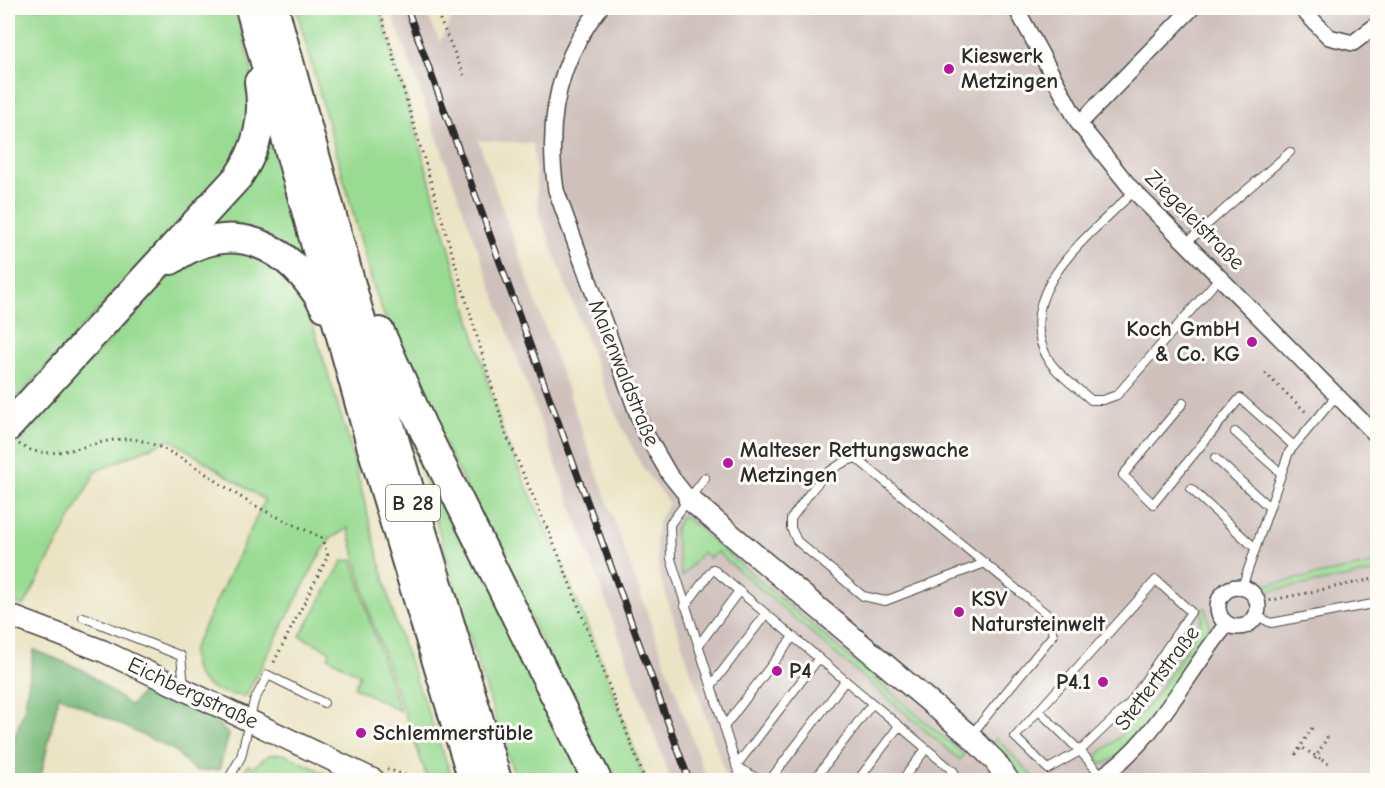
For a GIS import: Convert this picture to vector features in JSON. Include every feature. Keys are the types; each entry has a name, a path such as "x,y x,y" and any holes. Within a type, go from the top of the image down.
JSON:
{"highway":[{"name":"B 28","path":"258,8 334,223 411,498 497,780"},
{"name":"B 28","path":"258,8 379,470 473,780"},
{"path":"15,428 147,277 230,187 255,147 260,128 261,100 251,45 258,8"},
{"path":"334,223 353,257 389,355 417,416 597,780"},
{"path":"147,277 182,252 209,241 245,239 268,247 295,265 312,284 346,351"}],"street":[{"name":"Maienwaldstraße","path":"600,8 579,38 562,74 555,103 551,161 556,190 643,429 669,474 689,499 970,736 995,761 1008,780"},
{"name":"Ziegeleistraße","path":"1016,8 1079,124 1134,191 1338,394 1377,437"},
{"path":"1079,124 1192,8"},
{"path":"1301,8 1329,37 1353,43 1377,24"},
{"path":"1242,587 1250,591 1257,609"},
{"name":"Stettertstraße","path":"1242,587 1227,590 1221,596 1218,610 1227,624 1242,627 1257,609"},
{"name":"Eichbergstraße","path":"8,615 79,641 184,688 374,780"},
{"name":"Stettertstraße","path":"1099,778 1154,726 1200,657 1227,624"}],"lane":[{"path":"1186,243 1290,152"},
{"path":"1134,191 1058,267 1039,303 1037,323 1050,363 1091,400 1103,400 1117,394 1220,277"},
{"path":"1242,587 1281,473 1294,446 1338,394"},
{"path":"1183,403 1123,475 1153,504 1240,398 1294,446"},
{"path":"1235,432 1281,473"},
{"path":"970,736 1053,635 1048,615 985,563 856,458 841,462 825,473 791,519 791,528 798,541 863,596 872,600 885,601 985,563"},
{"path":"1215,458 1269,507"},
{"path":"705,478 670,524 671,559 741,780"},
{"path":"1191,489 1255,548"},
{"path":"685,606 713,569 953,771 959,780"},
{"path":"1156,580 1191,612 1130,703 1080,751 1048,769 1015,737 1156,580"},
{"path":"698,646 739,591"},
{"path":"1257,609 1271,623 1377,603"},
{"path":"711,686 766,614"},
{"path":"83,617 181,656 184,688"},
{"path":"724,728 793,637"},
{"path":"736,766 819,658"},
{"path":"228,780 241,757 254,701 268,675 324,703"},
{"path":"770,780 845,681"},
{"path":"814,780 872,704"},
{"path":"1039,711 1080,751 1099,778"},
{"path":"858,780 899,726"},
{"path":"902,780 926,749"},
{"path":"736,766 759,780"},
{"path":"946,780 953,771"}],"path":[{"path":"379,8 506,434 560,558 645,780"},
{"path":"435,8 464,75"},
{"path":"1266,373 1315,421"},
{"path":"15,428 27,449 46,453 130,439 163,449 254,505 321,537 328,556 268,675"},
{"path":"1257,609 1377,578"},
{"path":"1312,728 1296,754 1301,747 1330,765"},
{"path":"1316,758 1329,734"}],"shaded area":[{"path":"390,8 424,8 440,42 457,8 1377,8 1377,780 727,780 659,574 656,541 659,520 669,503 641,465 613,409 539,213 533,144 478,140 707,780 671,780"}],"green space":[{"path":"8,8 236,8 252,70 244,153 8,408"},
{"path":"296,8 378,8 381,12 504,437 560,559 607,675 645,780 610,780 390,332 373,285"},
{"path":"270,116 312,267 201,239"},
{"path":"213,247 269,254 305,300 348,438 396,625 453,780 428,780 371,618 348,528 330,539 318,558 246,696 219,691 201,680 195,670 192,651 265,500 170,439 96,471 24,606 8,600 8,448 185,259"},
{"path":"398,390 594,780 516,780 475,655"},
{"path":"685,517 964,755 960,760 717,552 710,558 702,552 682,577 675,529 681,518"},
{"path":"353,560 370,622 400,711 354,687 360,675 328,657 330,651 300,636 343,561"},
{"path":"1377,563 1377,572 1264,592 1262,586"},
{"path":"1206,607 1209,625 1206,636 1173,687 1130,745 1102,764 1095,757 1118,738 1153,700 1194,636 1202,619 1202,609"},
{"path":"34,650 83,670 131,706 147,686 211,717 229,735 219,770 195,771 174,750 59,695 40,780 8,780 8,757 24,710"},
{"path":"996,738 1036,780 1016,780 990,745"},
{"path":"281,754 339,780 237,780 248,765 253,767 269,755"}],"railway":[{"path":"407,8 689,780"}],"place":[{"name":"Kieswerk Metzingen","path":"949,69"},
{"name":"Koch GmbH & Co. KG","path":"1252,342"},
{"name":"Malteser Rettungswache Metzingen","path":"728,463"},
{"name":"KSV Natursteinwelt","path":"959,612"},
{"name":"P4","path":"777,671"},
{"name":"P4.1","path":"1103,682"},
{"name":"Schlemmerstüble","path":"361,733"}]}
